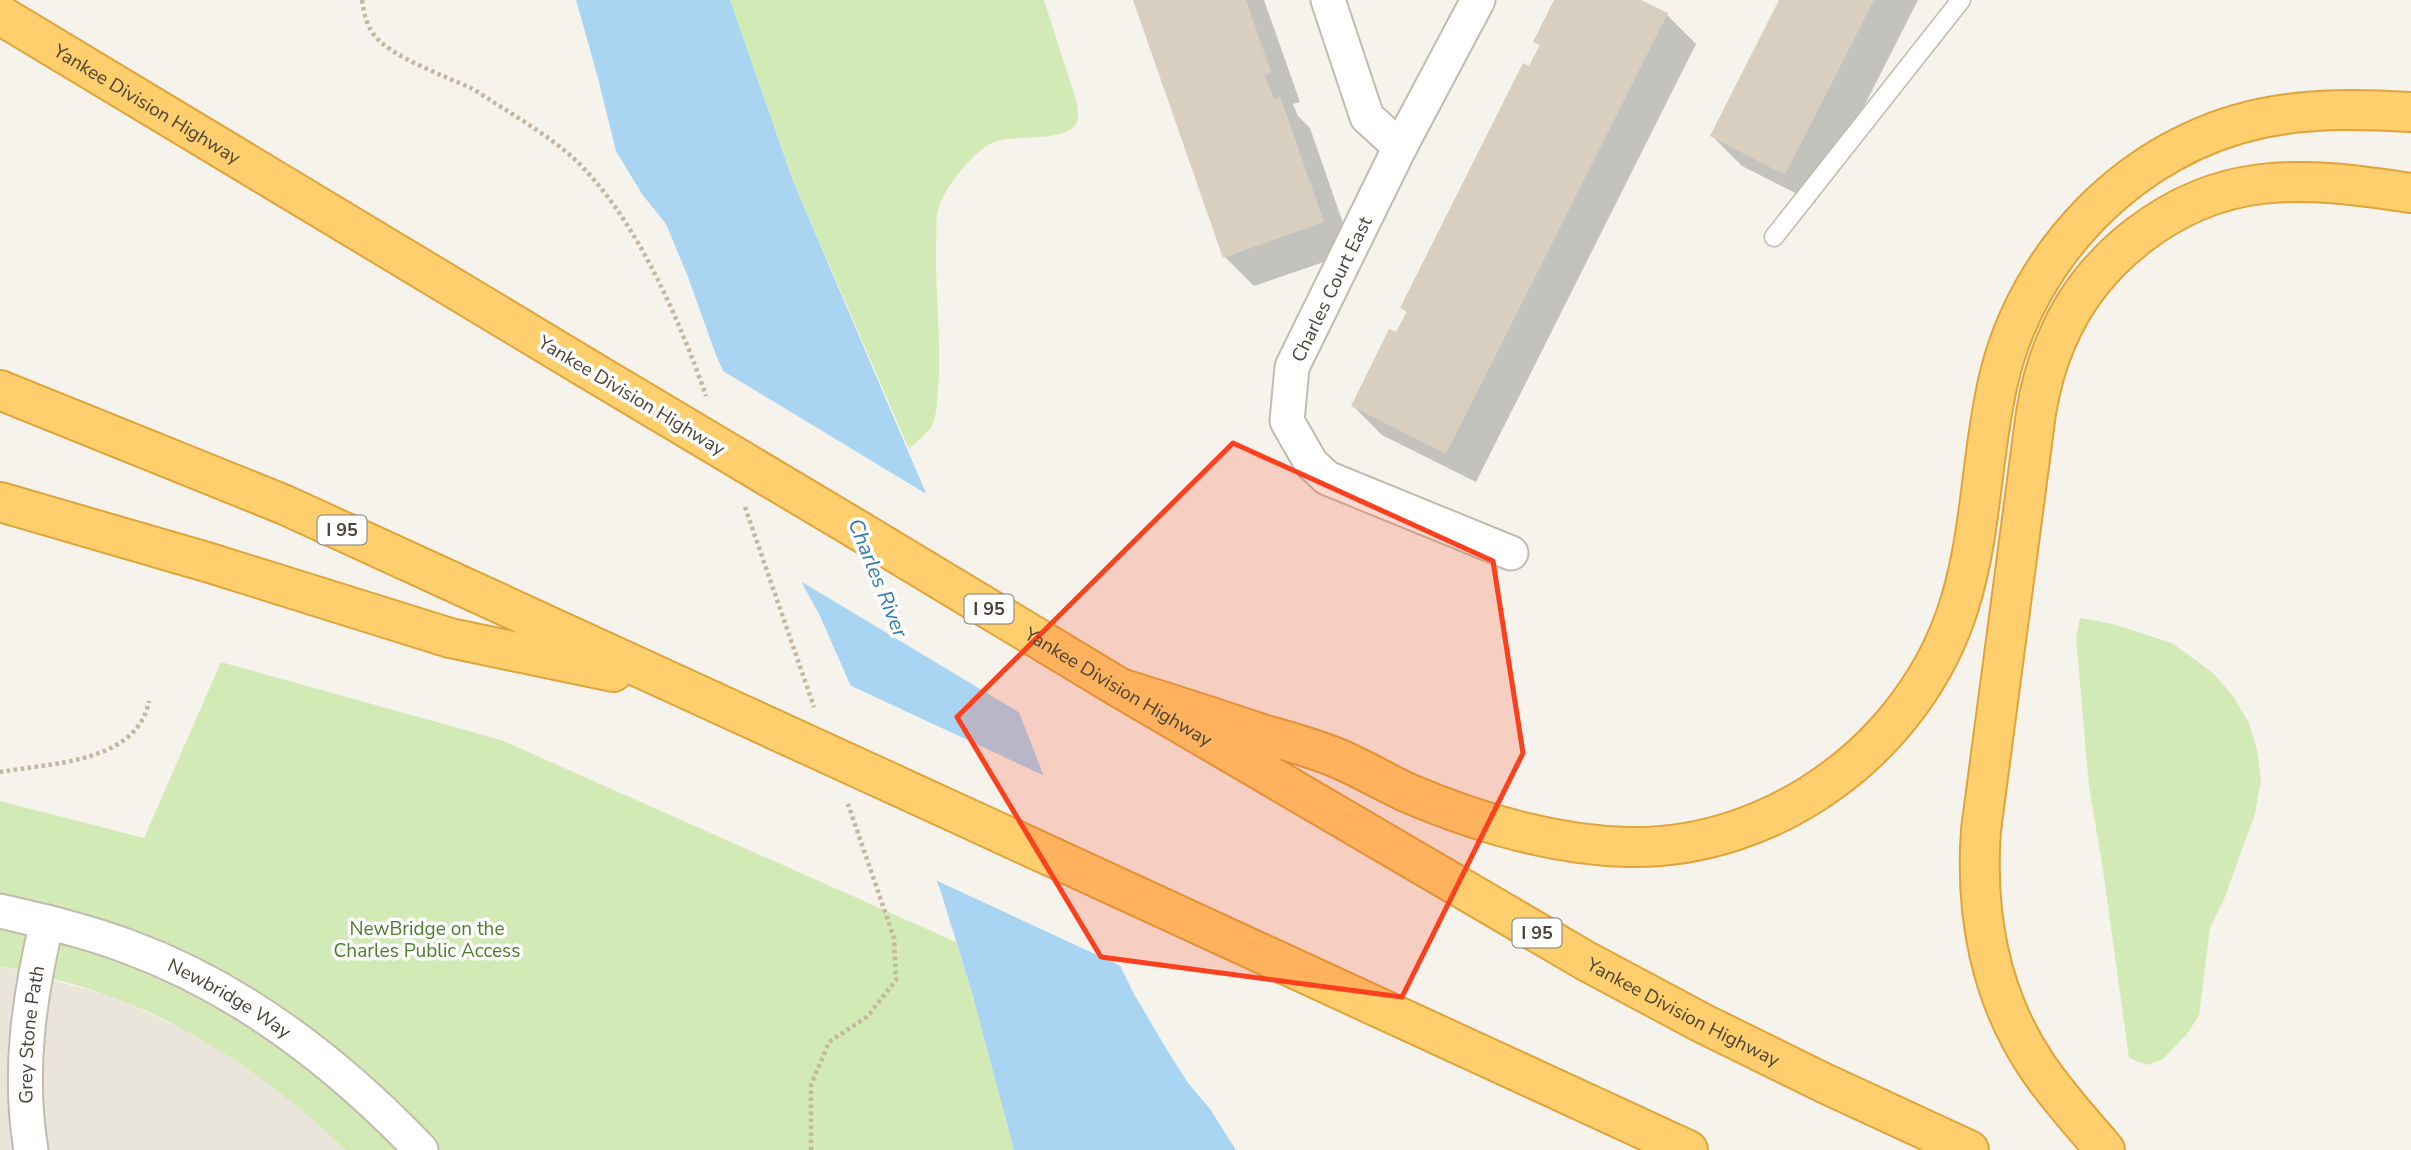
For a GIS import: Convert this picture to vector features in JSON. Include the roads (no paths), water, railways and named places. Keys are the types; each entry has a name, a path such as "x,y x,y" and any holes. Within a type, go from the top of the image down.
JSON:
{"highway":[{"name":"Yankee Division Highway","path":"0,15 1120,688 1586,961 1704,1024 1969,1150"},
{"path":"1120,688 1336,757 1409,794 1535,835 1599,845 1657,846 1713,837 1768,818 1814,794 1857,762 1878,741 1915,695 1947,639 1973,552 1992,415 2007,350 2016,321 2031,292 2064,242 2102,203 2142,171 2185,146 2220,130 2258,119 2315,110 2411,112"},
{"path":"2105,1150 2050,1084 2019,1034 2002,999 1992,966 1979,897 1981,830 2040,390 2056,341 2079,299 2109,261 2143,232 2186,206 2231,190 2290,181 2411,192"},
{"path":"2348,185 2379,191 2411,205"},
{"name":"I 95","path":"0,390 285,505 1688,1150"},
{"path":"0,502 210,563 450,638 677,685"}],"street":[{"path":"1328,0 1367,117 1401,147"},
{"name":"Charles Court East","path":"1478,0 1401,147 1292,367 1287,421 1311,463 1327,478 1511,553"},
{"name":"Newbridge Way","path":"0,911 130,947 210,983 247,1004 346,1077 421,1150"},
{"name":"Grey Stone Path","path":"31,1150 25,1098 25,1066 32,992 47,922"}],"lane":[{"path":"1774,237 1961,0"}],"water":[{"name":"Charles River","path":"576,0 730,0 793,181 1017,707 1107,939 1134,994 1167,1050 1236,1150 1014,1150 972,993 940,889 820,616 803,585 738,405 666,224 642,194 616,151"}],"park label":[{"name":"NewBridge on the Charles Public Access","path":"427,939"}]}
